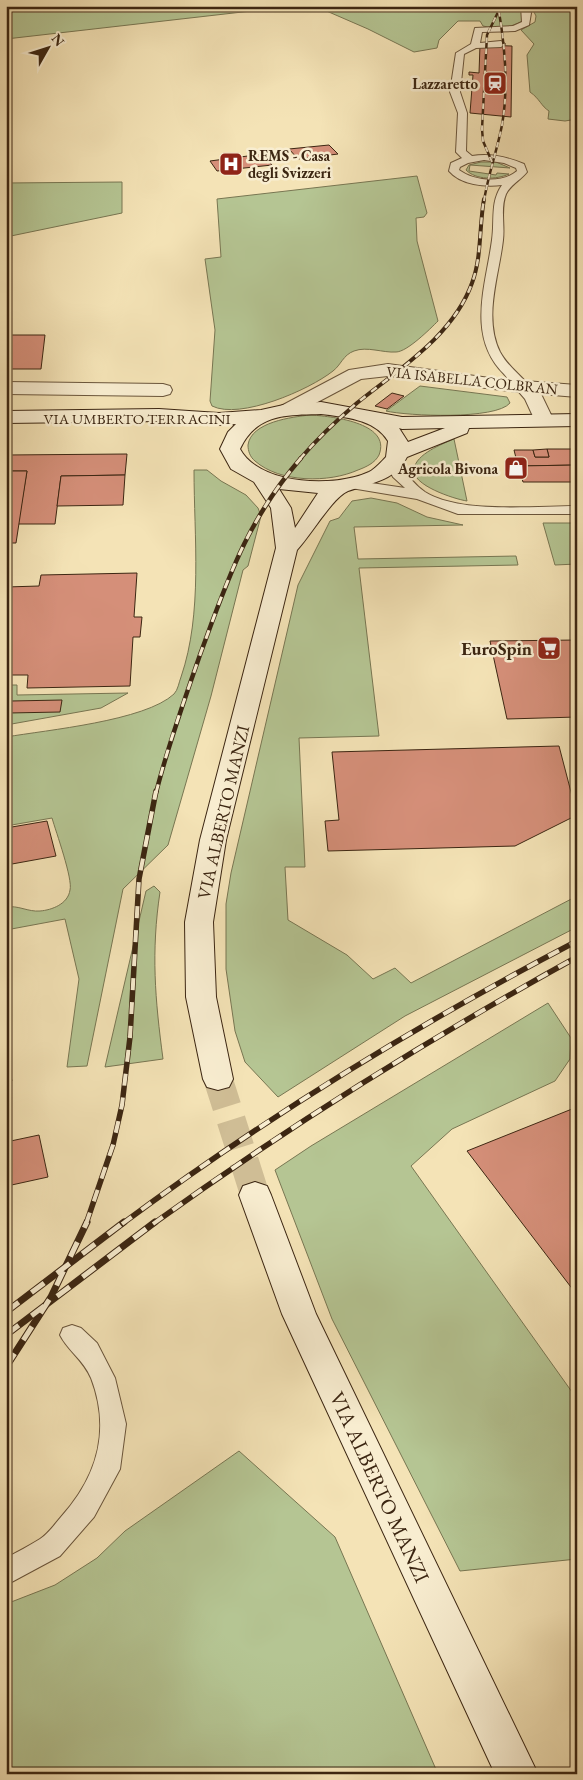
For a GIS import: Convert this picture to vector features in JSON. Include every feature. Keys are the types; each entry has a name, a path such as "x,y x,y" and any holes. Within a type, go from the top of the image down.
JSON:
{"main road":[{"name":"VIA ISABELLA COLBRAN","path":"288,410 356,374 388,370 524,387 577,391"},
{"path":"340,384 340,397 345,405 393,434 398,444 396,458"},
{"path":"524,387 534,397 544,421"},
{"path":"6,388 163,390"},
{"path":"217,442 233,438 242,428 267,415 288,410 320,408 402,423 577,420"},
{"name":"VIA UMBERTO TERRACINI","path":"6,417 164,415 219,419 267,415"},
{"path":"217,442 238,463 263,479 295,486 347,485 377,475 396,458 452,432 490,422"},
{"name":"VIA UMBERTO TERRACINI","path":"6,431 166,430 217,442"},
{"name":"VIA ALBERTO MANZI","path":"218,1079 201,997 199,922 213,840 287,548 281,508 263,479"},
{"name":"VIA ALBERTO MANZI","path":"287,548 304,530 326,497 347,485"},
{"name":"VIA ALBERTO MANZI","path":"255,1195 277,1260 302,1322 517,1774"}],"lane":[{"path":"475,46 478,30 516,28 526,23 527,13 525,6"},
{"path":"470,159 461,152 463,119 460,98 455,92 460,53 475,46 501,44"},
{"path":"498,200 484,186 459,175 454,169 458,163 470,159 491,158 512,162 520,166 522,172 502,189 498,200 499,230 486,297 486,326 489,340 498,358 506,370 524,387"},
{"path":"472,180 491,182 513,179"},
{"path":"396,458 398,474 420,495"},
{"path":"347,485 420,495 447,507 465,510 577,510"},
{"path":"6,1572 51,1547 85,1509 107,1469 113,1424 103,1378 88,1350 72,1335"}],"green space":[{"path":"6,6 295,6 6,39"},
{"path":"315,6 519,6 523,16 522,21 503,27 483,26 480,21 458,21 439,40 437,48 414,52"},
{"path":"531,6 577,6 577,119 565,121 548,119 549,111 530,92 527,55 534,44 521,30 535,22 536,16"},
{"path":"481,162 496,162 510,168 470,165 469,171 496,175 497,173 509,174 486,178 475,176 466,170 469,165"},
{"path":"417,176 427,213 424,217 416,218 417,241 438,321 401,351 391,352 364,349 354,351 347,355 336,369 322,379 274,401 239,409 224,409 212,406 210,401 215,330 205,259 221,257 217,199"},
{"path":"122,182 122,213 6,237 6,183"},
{"path":"420,386 507,397 510,403 502,408 488,412 470,414 431,415 386,411"},
{"path":"310,415 344,419 368,428 376,435 381,444 379,455 373,462 361,469 319,479 305,479 278,474 265,468 252,458 248,445 256,431 283,419"},
{"path":"454,439 467,501 426,486 415,475 414,469 416,464 424,454"},
{"path":"194,470 207,470 221,481 246,495 258,508 261,516 248,566 243,570 211,696 168,845 123,889 87,1066 67,1067 79,979 65,919 6,930 6,907 36,911 54,908 63,903 69,895 69,876 52,818 6,826 6,737 119,718 160,703 174,694 188,652 195,601"},
{"path":"371,498 397,503 427,517 463,525 354,527 358,559 516,556 518,565 359,568 379,736 299,738 305,867 285,867 288,920 347,955 373,979 395,968 411,983 577,896 577,927 405,1016 278,1097 245,1062 235,1031 226,969 226,904 231,873 298,585 330,521 339,518 352,501"},
{"path":"543,523 577,523 577,564 555,565"},
{"path":"6,685 17,685 17,695 128,693 101,708 6,725"},
{"path":"154,886 160,892 157,914 155,976 163,1059 105,1067 146,891"},
{"path":"548,1003 571,1038 570,1059 555,1081 452,1129 411,1166 577,1399 577,1559 460,1571 332,1319 275,1170 311,1146"},
{"path":"239,1451 335,1537 438,1774 6,1774 6,1604 55,1585 97,1558 125,1531"}],"building":[{"path":"480,45 512,46 511,117 470,113 473,75 469,75 469,72 479,73"},
{"path":"329,145 338,154 298,159 289,149"},
{"path":"263,154 272,165 217,171 210,161"},
{"path":"281,154 288,157 279,160 271,158"},
{"path":"6,335 45,335 41,369 6,369"},
{"path":"392,393 404,396 387,409 375,406"},
{"path":"547,449 577,449 577,465 518,466 514,450 533,450 535,457 549,457"},
{"path":"547,449 549,457 535,457 533,450"},
{"path":"127,454 125,475 61,476 55,524 18,524 27,471 6,471 6,455"},
{"path":"577,465 577,482 523,482 518,466"},
{"path":"6,471 27,471 16,543 6,543"},
{"path":"125,475 123,505 57,506 61,476"},
{"path":"137,573 134,617 142,617 140,637 133,637 130,686 27,688 28,675 6,675 6,587 39,586 41,575"},
{"path":"577,640 577,717 507,719 490,641"},
{"path":"62,700 60,712 9,713 11,701"},
{"path":"559,746 577,815 515,846 328,851 325,821 339,820 332,752"},
{"path":"47,821 56,856 12,864 11,859 6,859 6,828"},
{"path":"6,1052 12,1081 6,1082"},
{"path":"577,1107 577,1295 467,1151"},
{"path":"39,1135 48,1177 7,1186 6,1191 6,1142"}],"tunnel":[{"path":"218,1079 255,1195"}],"railway":[{"path":"498,6 499,11"},
{"path":"484,201 504,110 506,80 503,36 499,11"},
{"path":"492,162 483,141 482,129 487,35 499,11"},
{"path":"300,459 350,409 423,350 452,319 463,302 475,273 484,199"},
{"path":"156,793 201,652 241,550 267,504 282,481 301,458"},
{"path":"86,1224 113,1145 122,1105 130,1037 139,879 156,791"},
{"path":"122,1224 231,1146 287,1109 459,1005 577,941"},
{"path":"153,1224 256,1152 361,1084 468,1019 577,957"},
{"path":"66,1267 87,1222"},
{"path":"66,1267 124,1222"},
{"path":"46,1305 155,1222"},
{"path":"6,1312 66,1267"},
{"path":"46,1305 66,1267"},
{"path":"6,1335 46,1305"},
{"path":"6,1367 46,1305"}],"place":[{"name":"Lazzaretto","path":"495,83"},
{"name":"REMS - Casa degli Svizzeri","path":"231,164"},
{"name":"Agricola Bivona","path":"516,468"},
{"name":"EuroSpin","path":"549,648"}]}
